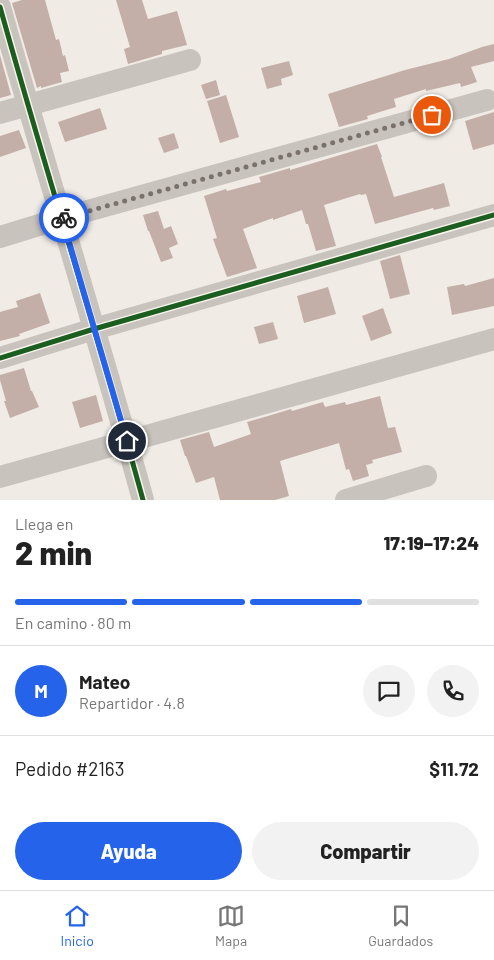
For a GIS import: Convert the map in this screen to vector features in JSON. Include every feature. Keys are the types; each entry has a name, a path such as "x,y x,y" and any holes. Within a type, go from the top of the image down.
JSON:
{"street":[{"path":"0,7 143,500"},
{"path":"0,113 190,60"},
{"path":"0,237 62,218 487,100"},
{"path":"0,358 94,329 494,215"},
{"path":"0,477 494,339"},
{"path":"346,500 426,476"}],"building":[{"path":"22,0 45,0 56,40 59,39 69,71 60,73 62,82 37,88 12,3"},
{"path":"116,0 142,0 148,19 177,11 187,45 162,51 162,54 128,64 124,49 130,47"},
{"path":"494,44 494,61 471,67 477,82 461,87 460,83 426,91 426,89 394,99 396,107 367,116 368,119 339,127 328,94"},
{"path":"0,55 11,95 0,98"},
{"path":"289,61 293,75 281,79 282,85 267,89 261,68"},
{"path":"216,80 220,95 206,99 201,85"},
{"path":"226,95 239,137 220,143 207,101"},
{"path":"100,108 107,129 65,142 58,122"},
{"path":"494,112 494,144 473,150 465,121"},
{"path":"19,130 26,148 0,157 0,136"},
{"path":"174,133 179,148 164,153 158,138"},
{"path":"377,144 394,197 444,183 450,206 434,210 433,208 375,224 366,194 360,194 324,205 336,246 316,251 302,210 273,220 273,218 243,229 257,268 227,277 213,239 217,238 204,196 226,189 227,191 261,182 259,177 290,168 290,170"},
{"path":"158,211 164,229 171,226 178,244 169,248 173,258 161,262 143,215"},
{"path":"400,255 410,294 390,299 380,261"},
{"path":"494,278 494,306 452,315 447,287 464,284 465,286"},
{"path":"328,287 336,314 304,323 297,296"},
{"path":"40,293 50,323 19,334 20,336 0,341 0,312 18,307 16,301"},
{"path":"383,308 392,333 371,341 362,316"},
{"path":"273,322 278,339 259,344 254,327"},
{"path":"24,368 31,391 39,407 10,418 4,401 6,401 0,375"},
{"path":"96,395 103,421 80,428 72,402"},
{"path":"380,396 388,428 395,427 402,452 372,460 373,463 366,465 369,476 353,481 349,469 346,470 339,443 280,461 289,496 275,500 220,500 214,477 196,483 180,440 209,432 214,447 251,434 247,422 323,402 325,407 345,402 346,405"}],"cycle path":[{"path":"0,7 143,500"},
{"path":"0,358 94,329 494,215"}],"way so far":[{"path":"64,218 432,115"}],"route":[{"path":"64,218 62,218 127,441"}]}
